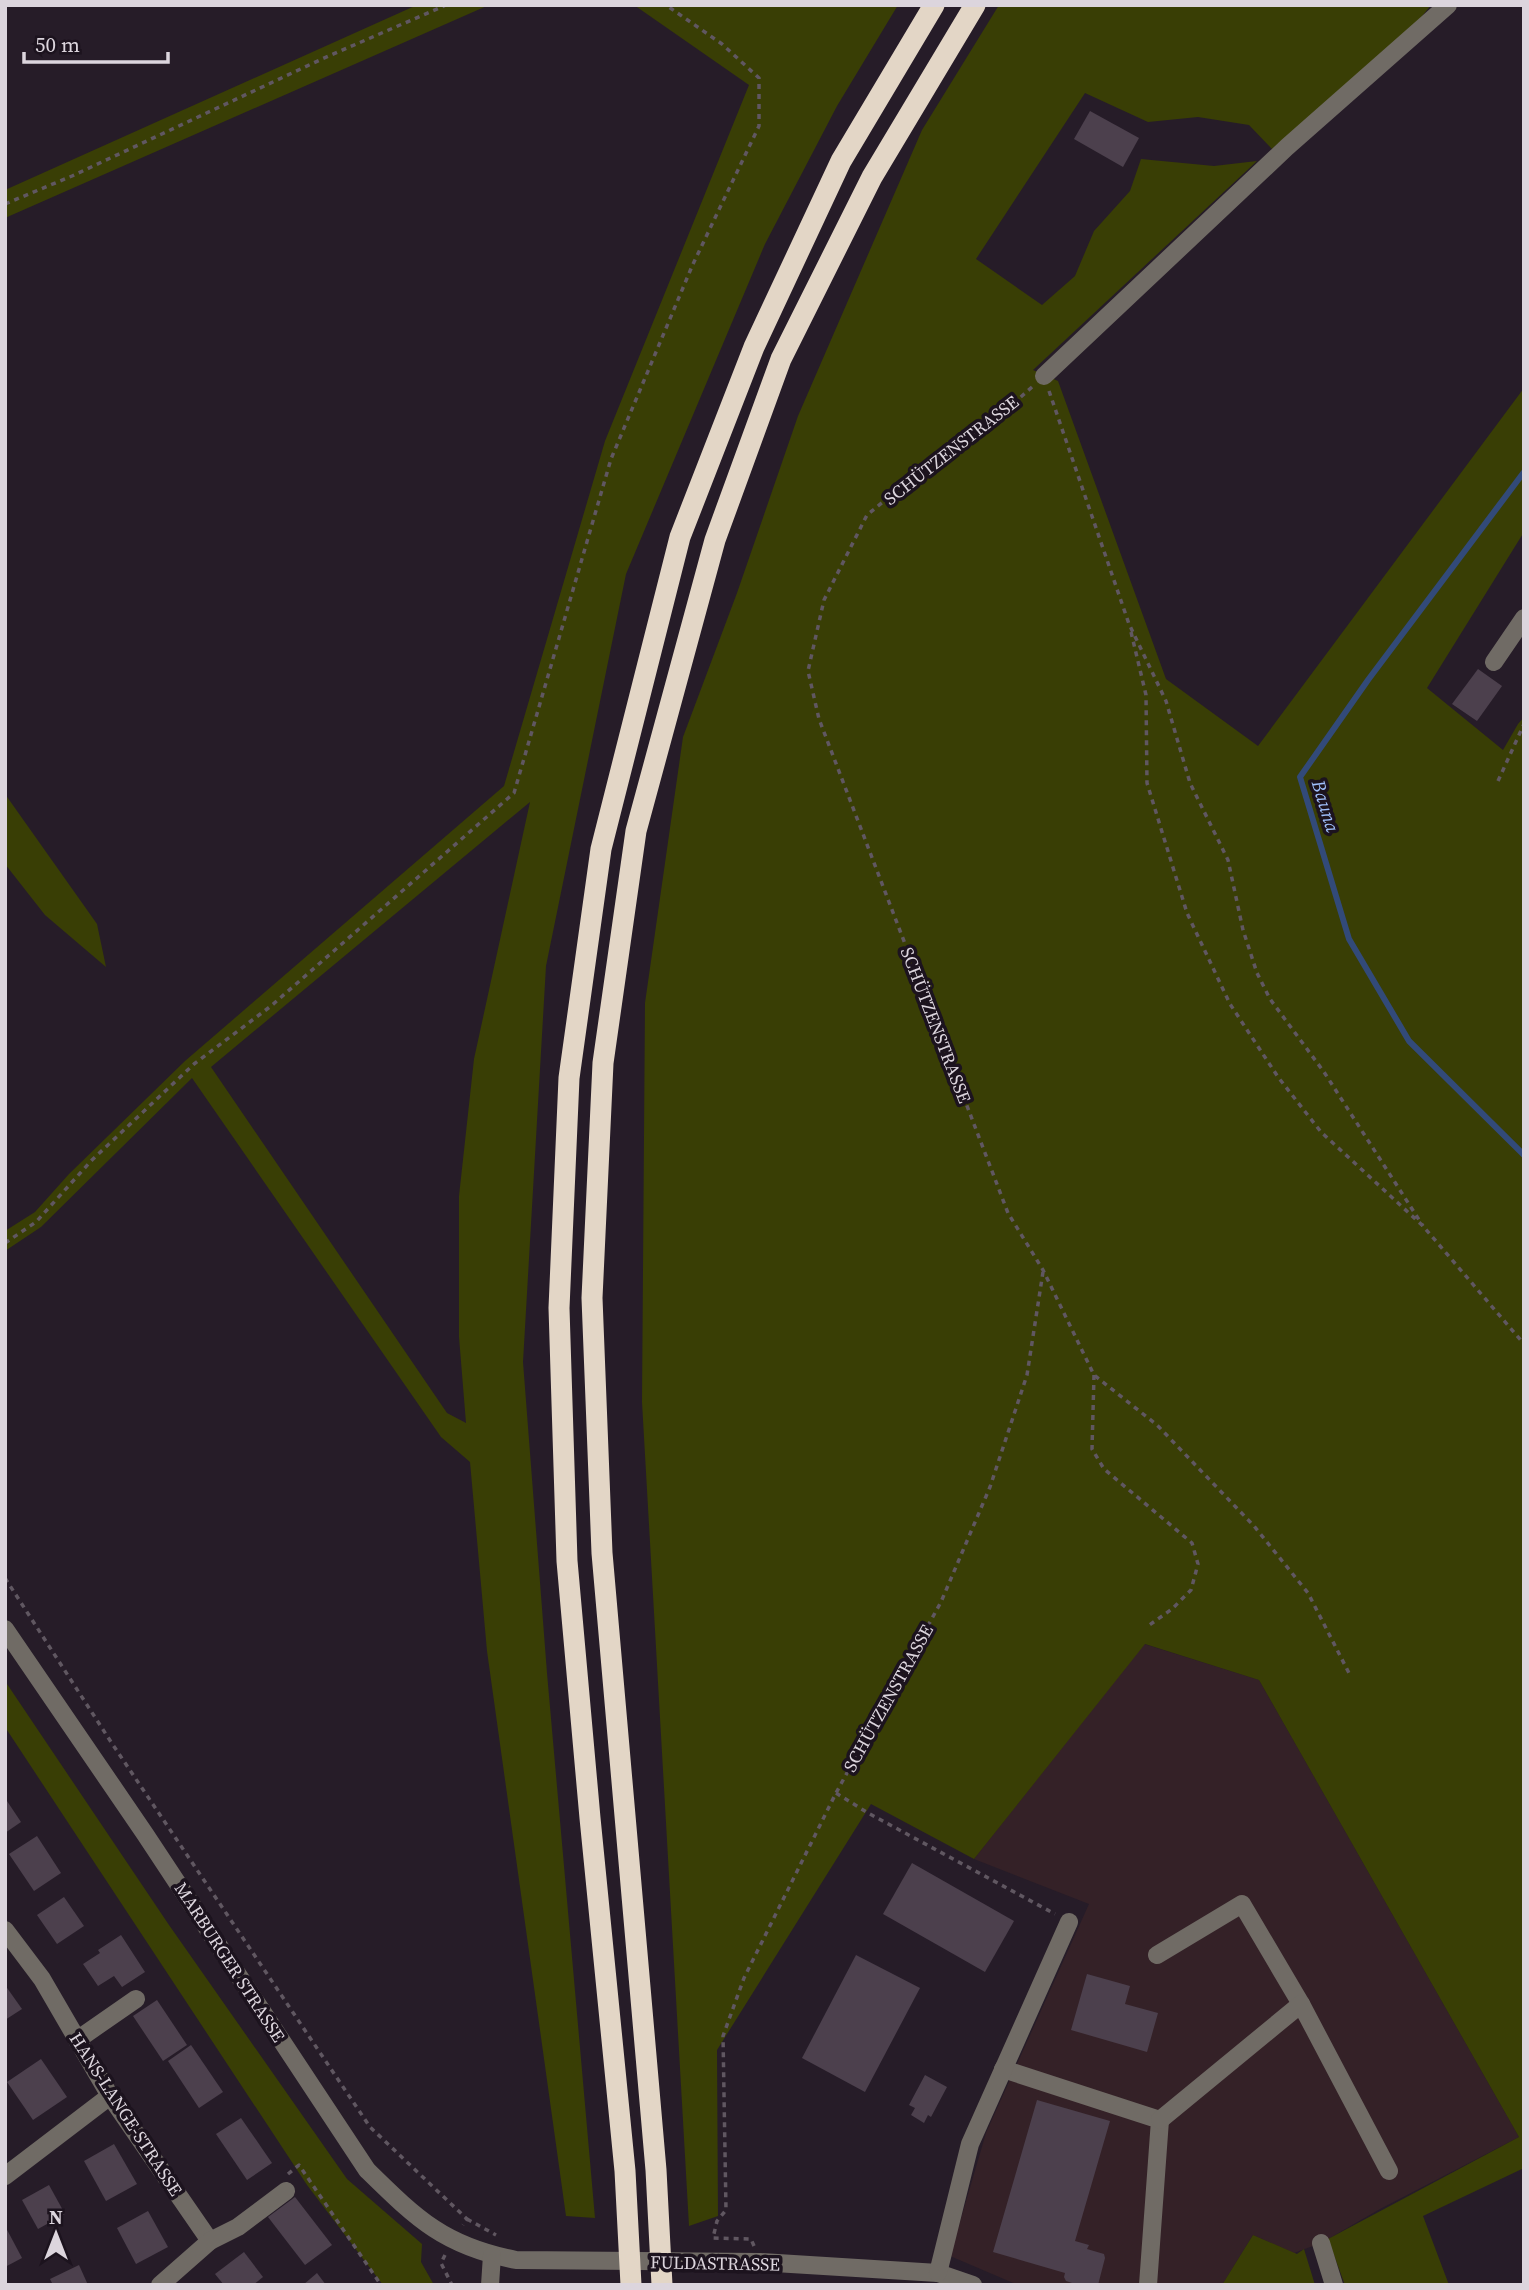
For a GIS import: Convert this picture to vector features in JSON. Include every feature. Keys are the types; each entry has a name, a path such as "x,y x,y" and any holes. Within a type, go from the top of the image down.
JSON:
{"highway":[{"path":"631,2285 625,2171 567,1561 559,1308 569,1078 601,849 680,537 754,347 841,161 934,5"},
{"path":"662,2285 656,2170 602,1553 592,1298 603,1063 636,831 715,540 781,359 872,177 975,5"}],"street":[{"path":"1044,376 1287,147 1448,5"},
{"path":"1494,662 1524,618"},
{"name":"MARBURGER STRASSE","path":"5,1629 145,1833 367,2170 411,2213 453,2240 492,2255"},
{"path":"1157,1955 1241,1904 1301,2004 1389,2171"},
{"path":"938,2273 970,2144 1069,1922"},
{"name":"HANS-LANGE-STRASSE","path":"5,1930 42,1979 110,2096 210,2241"},
{"path":"77,2040 136,1999"},
{"path":"1148,2285 1160,2120 1301,2004"},
{"path":"1003,2069 1160,2120"},
{"path":"5,2176 110,2096"},
{"path":"160,2285 210,2241 238,2227 283,2185"},
{"path":"1321,2243 1334,2285"},
{"path":"490,2285 492,2255"},
{"name":"FULDASTRASSE","path":"492,2255 516,2260 741,2262 938,2273 973,2285"}],"path":[{"path":"5,204 72,176 321,59 446,5"},
{"path":"5,1243 36,1222 92,1160 194,1064 271,1006 514,793 611,459 693,264 759,126 759,78 722,44 666,5"},
{"path":"1044,376 1129,624 1146,695 1147,783 1187,913 1230,1004 1278,1077 1321,1132 1423,1226 1524,1344"},
{"name":"SCHÜTZENSTRASSE","path":"1044,376 997,418 916,475 867,515 824,600 808,671 828,744 1008,1213 1043,1270 1094,1375"},
{"path":"1129,624 1166,701 1190,783 1228,860 1243,930 1257,973 1270,999 1324,1072 1423,1226"},
{"path":"1498,781 1524,724"},
{"name":"SCHÜTZENSTRASSE","path":"713,2238 717,2221 726,2210 723,2036 744,1978 836,1793 941,1602 990,1487 1027,1375 1043,1270"},
{"path":"1094,1375 1091,1449 1104,1469 1192,1543 1198,1564 1191,1590 1172,1609 1148,1626"},
{"path":"1094,1375 1157,1425 1254,1526 1308,1593 1351,1677"},
{"path":"5,1578 111,1742 370,2127 467,2219 441,2263 453,2285"},
{"path":"836,1793 1069,1922"},
{"path":"283,2185 299,2165 381,2285"}],"shaded area":[{"path":"1144,1644 1259,1680 1519,2137 1380,2209 1321,2243 1294,2253 1253,2235 1222,2285 1018,2285 950,2256 986,2133 1089,1904 974,1859"}],"green space":[{"path":"417,5 489,5 5,218 5,190"},
{"path":"634,5 898,5 837,106 765,244 626,574 546,966 523,1362 547,1673 595,2218 566,2216 487,1651 470,1462 441,1437 192,1078 41,1227 5,1251 5,1231 35,1212 69,1174 185,1061 504,786 605,441 749,85","holes":["530,802 474,1059 459,1196 459,1337 466,1423 447,1413 211,1067"]},
{"path":"999,5 1431,5 1410,31 1272,149 1249,125 1198,117 1148,122 1085,93 976,259 1042,305 1075,276 1094,231 1130,191 1141,159 1214,166 1257,161 1033,370 1058,381 1166,679 1258,746 1524,388 1524,532 1427,688 1503,750 1524,717 1524,2168 1423,2216 1449,2285 1345,2285 1328,2239 1519,2137 1259,1680 1145,1644 974,1859 871,1804 717,2050 718,2216 689,2226 642,1402 645,1003 683,737 737,593 798,416 922,130"},
{"path":"5,794 97,924 106,967 45,915 5,864"},
{"path":"5,1681 169,1925 347,2179 422,2244 421,2262 434,2285 383,2285 307,2185 5,1727"},
{"path":"1253,2235 1297,2254 1304,2249 1315,2285 1222,2285"}],"building":[{"path":"1090,111 1139,138 1123,167 1074,139"},
{"path":"1478,669 1502,686 1477,721 1452,704"},
{"path":"5,1798 21,1822 5,1833"},
{"path":"37,1836 61,1873 34,1891 9,1854"},
{"path":"912,1863 1014,1921 985,1972 883,1914"},
{"path":"64,1897 84,1926 57,1944 37,1915"},
{"path":"121,1935 145,1972 122,1987 114,1976 98,1986 83,1964"},
{"path":"856,1955 920,1988 865,2092 802,2058"},
{"path":"1087,1974 1130,1986 1125,2004 1158,2013 1147,2052 1071,2030"},
{"path":"5,1985 22,2009 5,2020"},
{"path":"157,2000 187,2045 163,2061 133,2016"},
{"path":"191,2045 223,2092 199,2108 168,2061"},
{"path":"41,2059 67,2097 33,2120 7,2082"},
{"path":"925,2075 947,2087 931,2117 928,2115 924,2123 911,2115 915,2108 909,2105"},
{"path":"1037,2100 1110,2121 1075,2241 1089,2245 1087,2249 1104,2254 1098,2285 1078,2285 1066,2281 1065,2273 993,2252"},
{"path":"241,2118 272,2163 247,2180 216,2134"},
{"path":"114,2144 137,2184 106,2201 84,2161"},
{"path":"49,2185 65,2214 38,2229 22,2200"},
{"path":"295,2197 332,2245 305,2265 268,2217"},
{"path":"148,2211 168,2247 136,2264 117,2228"},
{"path":"5,2226 22,2258 5,2267"},
{"path":"244,2252 263,2277 253,2285 224,2285 215,2274"},
{"path":"79,2265 88,2285 53,2285 50,2279"},
{"path":"317,2273 326,2285 303,2285"}],"waterway":[{"name":"Bauna","path":"1524,472 1368,680 1300,777 1349,939 1409,1041 1524,1155"}]}
